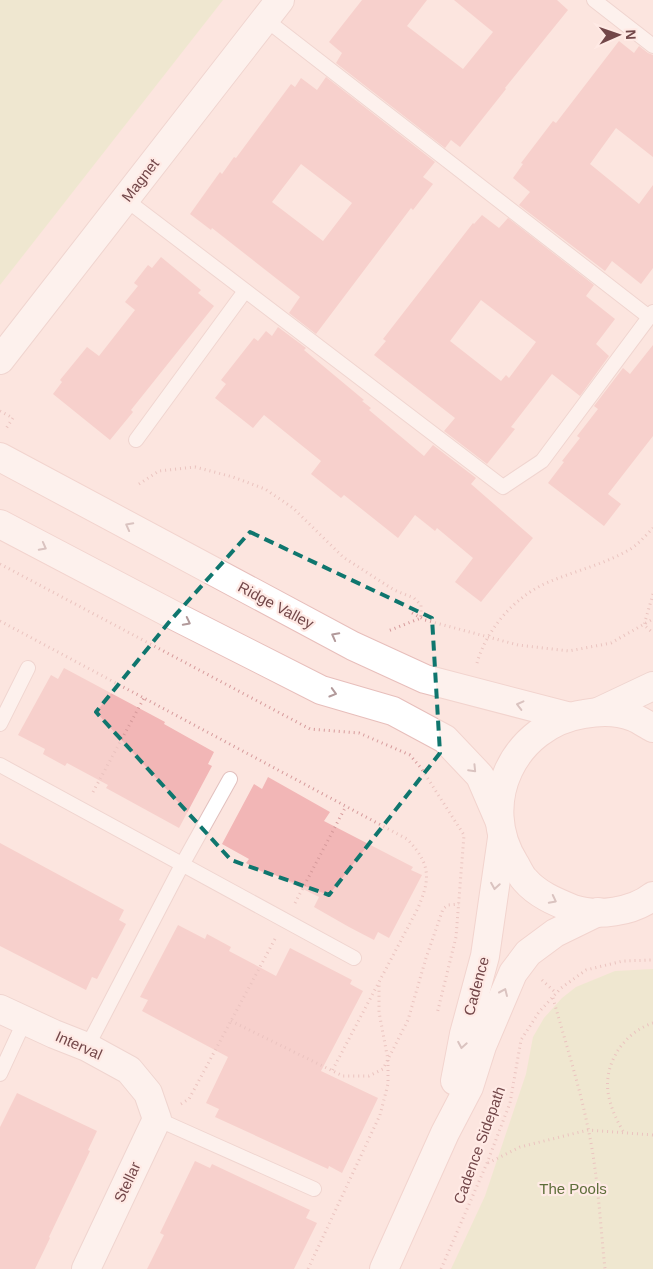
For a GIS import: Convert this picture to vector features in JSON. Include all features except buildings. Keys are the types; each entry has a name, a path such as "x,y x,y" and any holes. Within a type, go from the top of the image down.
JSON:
{"main road":[{"name":"Magnet","path":"0,360 272,9"},
{"name":"Ridge Valley","path":"0,457 353,646 425,679 567,716"},
{"path":"0,524 177,618 321,690 393,711 445,739 480,776 501,829 507,852 525,880 551,901 582,912 614,912 651,900"},
{"path":"567,716 600,711 653,686"},
{"path":"600,711 632,717 653,728"},
{"name":"Cadence","path":"445,1134 464,1034 485,956 501,829 502,787 515,756 538,732 567,716"},
{"name":"Cadence","path":"384,1269 445,1134 469,1087 482,1046 513,973 528,953 555,933 598,912"},
{"name":"Interval","path":"0,1009 87,1047 129,1070 148,1093 157,1119"},
{"name":"Stellar","path":"86,1269 157,1119"}],"lane":[{"path":"594,0 653,46"},
{"path":"125,199 503,487 542,461 651,315 272,9"},
{"path":"136,440 245,291"},
{"path":"0,724 28,668"},
{"path":"0,765 354,958"},
{"path":"87,1047 230,779"},
{"path":"0,1074 25,1020"},
{"path":"157,1119 314,1189"}],"path":[{"path":"0,411 14,418"},
{"path":"139,484 160,471 195,467 233,477 265,489 293,508 343,556 394,590 414,598 421,605 421,618"},
{"path":"487,636 518,601 541,586 605,562 629,550 653,528"},
{"path":"0,564 310,729 359,733 410,755 421,768 464,835 456,937 437,1014"},
{"path":"644,625 653,594"},
{"path":"412,613 421,618 518,645 569,651 611,643 653,619"},
{"path":"0,621 407,839 419,851 427,869 425,892 332,1071"},
{"path":"644,625 653,633"},
{"path":"83,810 144,698"},
{"path":"157,1119 189,1099 346,806"},
{"path":"231,1021 343,1076 369,1076 383,1069 408,1020 443,909 448,905 459,904"},
{"name":"Cadence Sidepath","path":"441,1269 487,1163 510,1103 521,1040 539,1012 561,988 586,970 623,961 653,960"},
{"path":"308,1269 380,1115 388,1084 388,1060 379,1012 379,982"},
{"path":"553,998 576,1078 588,1130 598,1193 605,1269"},
{"path":"623,1132 614,1114 608,1091 610,1069 618,1049 631,1035 653,1023"},
{"path":"487,1163 520,1147 588,1130 653,1134"}],"highlighted area":[{"path":"250,532 432,618 440,753 329,895 231,860 96,712 170,621"}],"green space":[{"path":"0,0 223,0 0,285"},
{"name":"The Pools","path":"653,969 653,1269 451,1269 485,1196 526,1074 533,1037 544,1018 562,998 576,987 615,971"}]}
